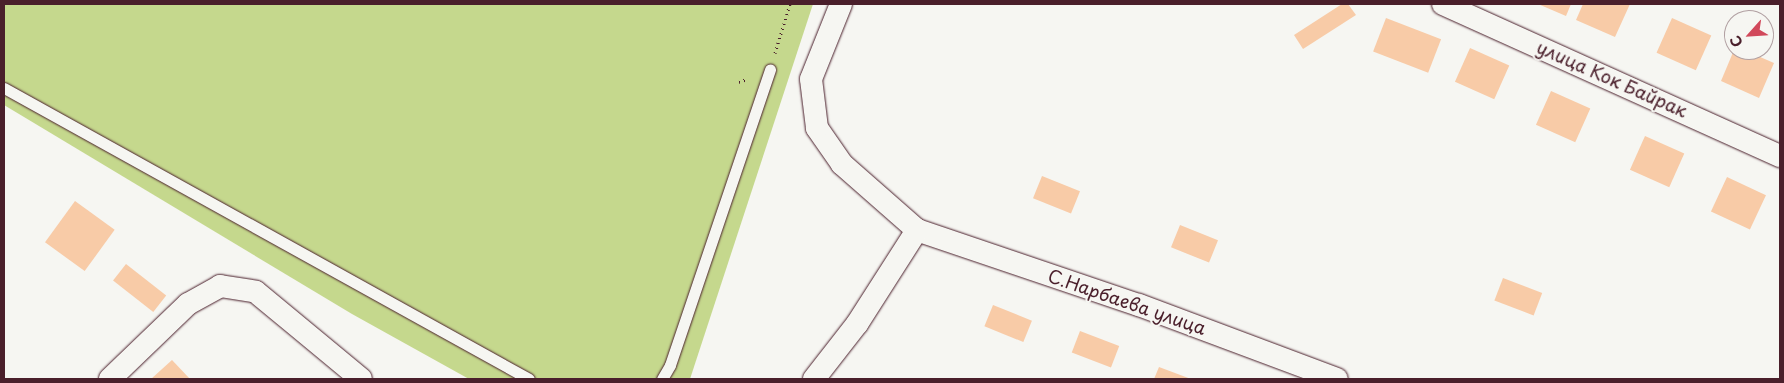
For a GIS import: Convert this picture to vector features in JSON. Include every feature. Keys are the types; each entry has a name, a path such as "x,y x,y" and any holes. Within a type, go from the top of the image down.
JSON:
{"street":[{"path":"814,379 857,324 917,230 842,164 817,128 811,79 841,4"},
{"name":"улица Кок Байрак","path":"1443,4 1780,156"},
{"name":"С.Нарбаева улица","path":"917,230 1139,305 1336,379"},
{"path":"110,379 188,304 220,286 256,292 361,379"}],"lane":[{"path":"662,379 670,366 770,69"},
{"path":"4,88 529,379"}],"green space":[{"path":"4,4 813,4 690,379 469,379 352,314 4,105"}],"building":[{"path":"1342,4 1348,4 1356,15 1303,49 1294,35"},
{"path":"1538,4 1571,4 1566,16"},
{"path":"1583,4 1630,4 1615,37 1576,20"},
{"path":"1386,18 1441,39 1428,73 1373,52"},
{"path":"1672,18 1711,35 1696,70 1657,53"},
{"path":"1470,48 1509,65 1494,99 1455,82"},
{"path":"1730,60 1767,60 1774,63 1759,98 1721,81"},
{"path":"1551,91 1590,108 1575,142 1536,125"},
{"path":"1645,136 1684,153 1669,187 1630,170"},
{"path":"1042,176 1080,191 1071,214 1033,198"},
{"path":"1727,177 1766,195 1750,230 1711,211"},
{"path":"75,201 115,230 85,271 45,242"},
{"path":"1180,225 1218,240 1209,263 1171,247"},
{"path":"126,264 166,295 153,312 113,281"},
{"path":"1503,278 1542,293 1534,315 1494,300"},
{"path":"993,305 1032,321 1023,342 984,326"},
{"path":"1080,331 1119,346 1111,368 1072,352"},
{"path":"172,360 190,379 151,379"},
{"path":"1159,367 1191,379 1154,379"}]}
